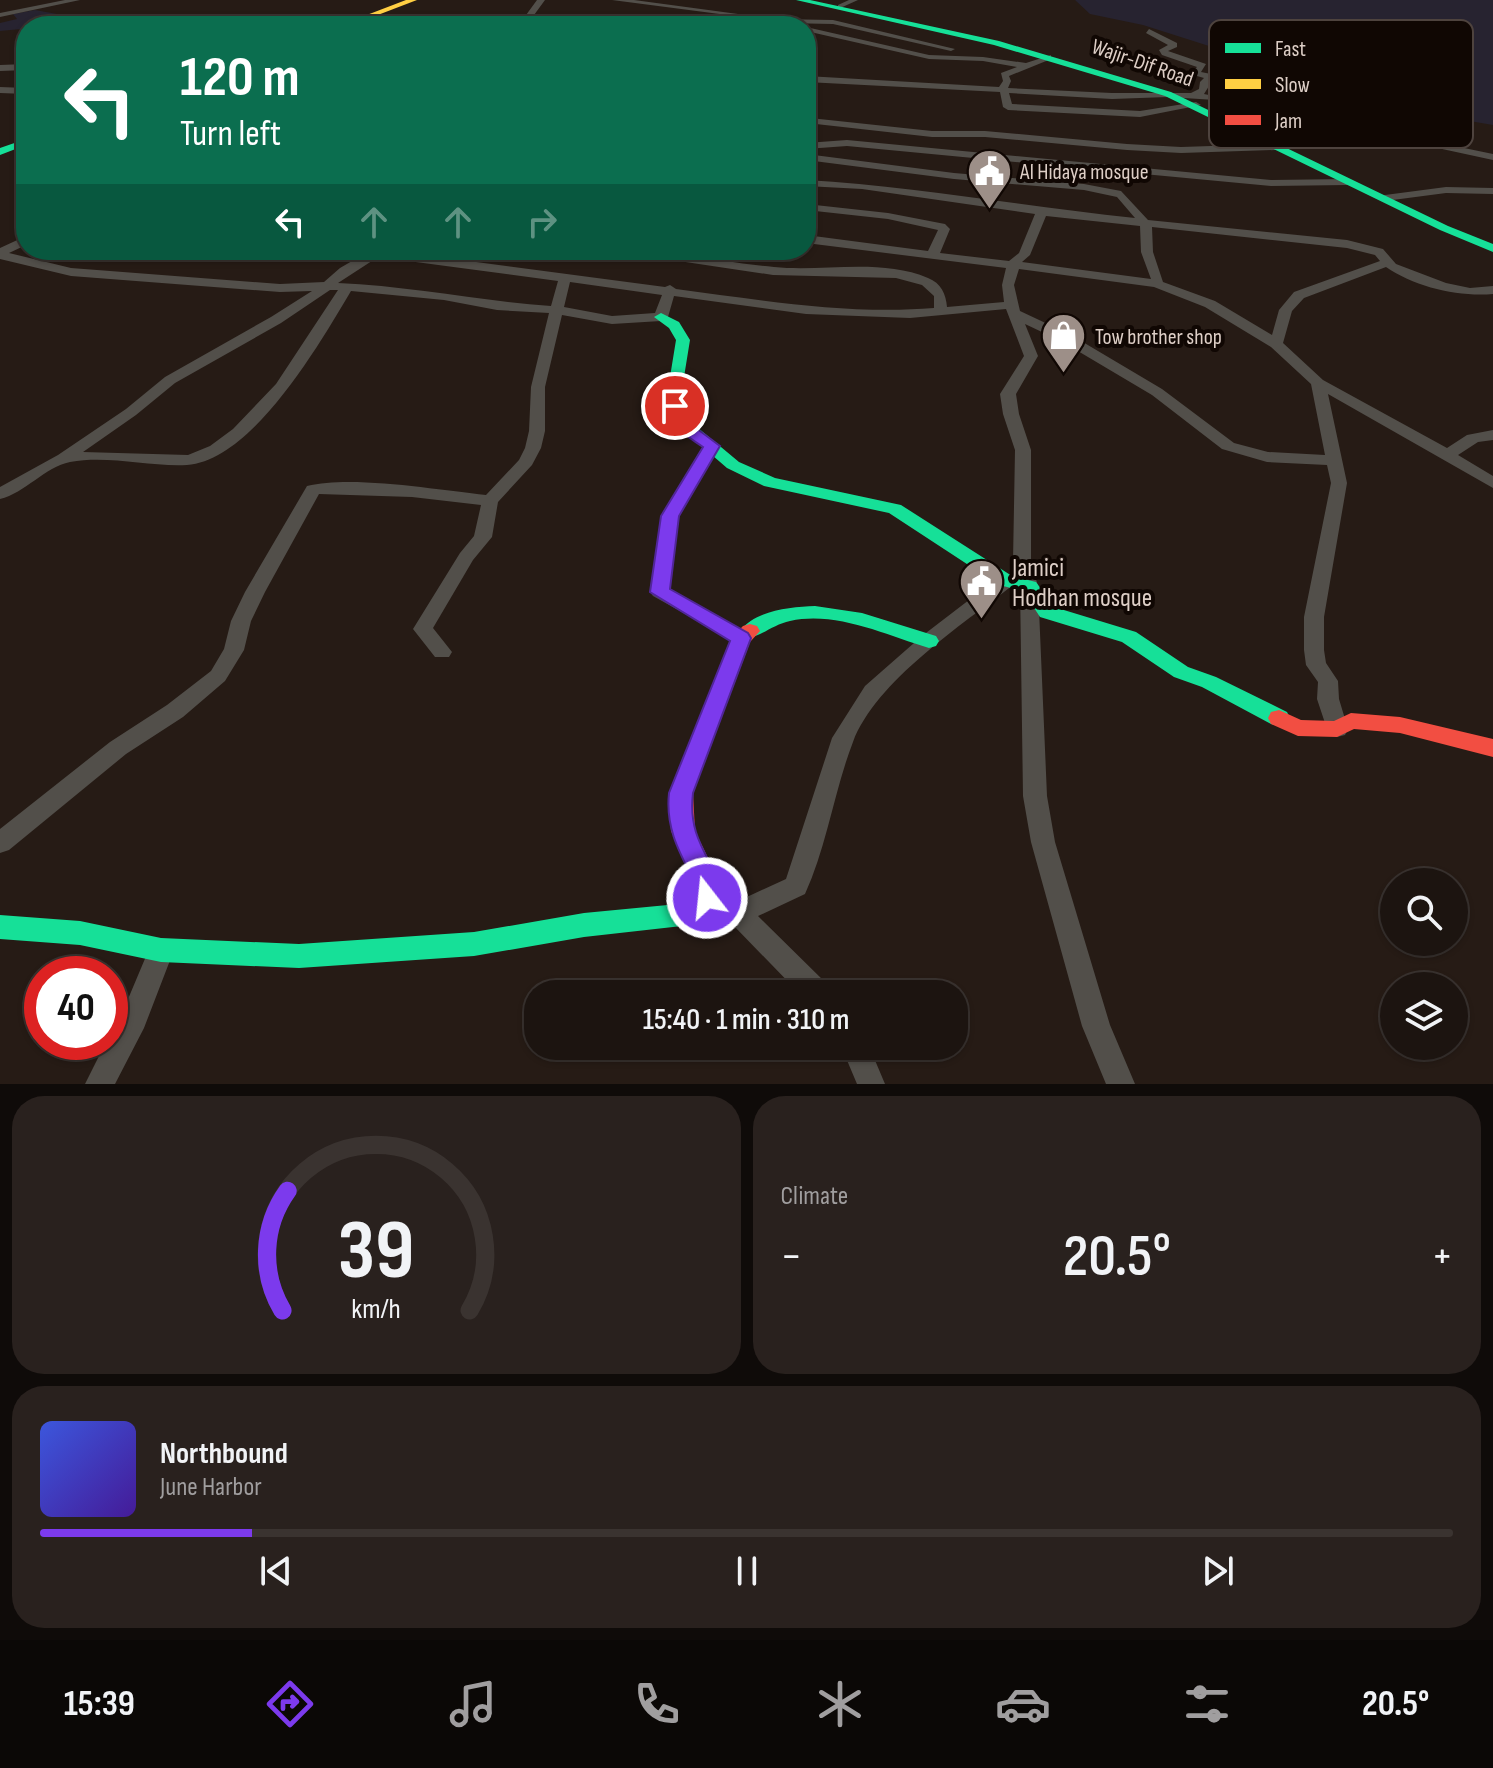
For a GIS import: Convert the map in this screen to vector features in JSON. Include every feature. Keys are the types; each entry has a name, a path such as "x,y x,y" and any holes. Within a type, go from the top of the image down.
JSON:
{"main road":[{"path":"369,16 413,0"},
{"name":"Wajir-Dif Road","path":"800,0 848,4 932,30 1048,57 1193,101 1209,110"},
{"name":"Wajir-Dif Road","path":"1277,148 1493,248"},
{"path":"661,317 674,325 683,340 677,377 677,418 733,465 770,482 895,509 1018,584 1047,612 1129,637 1181,672 1209,682 1298,728 1337,729 1351,721 1400,725 1493,748"},
{"path":"0,927 80,933 161,950 299,956 474,944 584,925 682,915 696,909 707,898 710,887 683,836 679,813 681,793 741,638 754,625 777,614 821,611 929,641"}],"street":[{"path":"0,15 76,0"},
{"path":"616,0 722,16"},
{"path":"0,4 31,9"},
{"path":"816,21 983,59 1028,66"},
{"path":"905,39 932,30"},
{"path":"816,31 929,57 983,59"},
{"path":"1149,31 1174,45 1165,47 1165,53 1203,66 1194,74 1209,76"},
{"path":"1048,57 1004,75 1007,81 1003,88 1008,107 1140,114 1193,101 1209,102"},
{"path":"816,79 1112,96 1168,94"},
{"path":"1193,101 1209,79"},
{"path":"816,123 1127,147 1181,150 1244,148"},
{"path":"816,145 847,143 1282,183 1347,182"},
{"path":"1452,148 1493,157"},
{"path":"816,158 954,176 1084,187 1121,194 1146,225 1147,252 1158,281 1156,284"},
{"path":"1071,163 1084,178 1084,187 1074,214"},
{"path":"816,184 862,186 1042,212 1364,247 1379,252 1407,275 1470,292 1493,290"},
{"path":"1385,198 1446,190 1493,191"},
{"path":"816,208 941,226 944,229 932,256"},
{"path":"1042,212 1024,255 1014,263 1008,285 1013,310 1031,356 1008,394 1023,450 1022,562 1018,584 1035,796 1043,842 1096,1026 1121,1084"},
{"path":"816,240 1014,263 1156,284 1210,304 1276,344 1318,383 1493,483"},
{"path":"24,260 71,272 280,288 347,287 558,310 612,320 661,317 670,289"},
{"path":"0,494 64,458 119,421 170,380 221,353 364,260"},
{"path":"439,260 670,289 806,310 910,314 1013,310 1157,392 1228,446 1267,457 1334,460"},
{"path":"700,260 774,271 830,274 856,271 906,277 927,282 940,295 941,311"},
{"path":"1276,344 1286,310 1299,295 1389,262"},
{"path":"442,652 423,629 466,557 483,537 490,501 526,462 533,448 537,431 538,387 565,277"},
{"path":"64,458 141,456 190,460 214,451 232,438 287,380 347,287"},
{"path":"1318,383 1339,483 1314,617 1314,650 1316,665 1328,681 1328,699 1337,729"},
{"path":"1448,455 1473,438 1493,435"},
{"path":"711,446 670,516 660,592 741,638"},
{"path":"0,843 118,748 175,711 218,676 234,650 241,621 255,592 313,490 412,492 490,501"},
{"path":"584,925 738,913 796,886 843,738 872,691 929,641 1018,584"},
{"path":"738,913 804,980"},
{"path":"99,1084 134,1019 161,950"},
{"path":"861,1060 871,1084"}],"shaded area":[{"path":"1075,0 1493,0 1493,125 1473,122 1473,20 1209,20 1209,46 1143,25 1090,14"},
{"path":"35,10 68,16 16,18 13,14"},
{"path":"16,19 16,29 0,31 0,23"}],"traffic: fast":[{"path":"800,0 996,43 1168,94 1209,114"},
{"path":"0,152 16,146"},
{"path":"1279,148 1444,228 1493,248"},
{"path":"661,317 674,325 683,340 677,377 677,418 733,465 770,482 895,509 1006,581 1029,586 1047,612 1129,637 1181,672 1209,682 1279,718"},
{"path":"750,631 771,619 793,613 815,612 862,620 929,641"},
{"path":"0,927 80,933 161,950 299,956 474,944 584,925 682,915 704,901"}],"traffic: slow":[{"path":"369,16 413,0"}],"traffic: jam":[{"path":"704,901 710,887 683,831 681,793 741,638 750,631"},
{"path":"1279,718 1298,728 1337,729 1351,721 1400,725 1493,748"}],"place":[{"name":"Al Hidaya mosque","path":"989,210"},
{"name":"Tow brother shop","path":"1064,375"},
{"name":"Jamici Hodhan mosque","path":"981,621"}],"route":[{"path":"675,406 682,425 711,446 670,516 660,592 741,638 681,793 679,813 683,836 710,887 707,898"}]}
